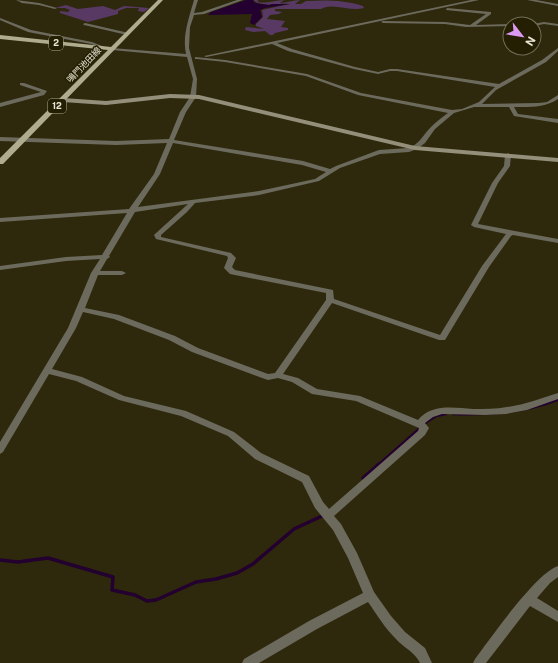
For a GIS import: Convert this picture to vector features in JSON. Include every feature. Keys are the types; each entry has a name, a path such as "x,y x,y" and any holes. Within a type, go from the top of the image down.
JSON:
{"main road":[{"name":"鳴門池田線","path":"0,162 161,0"},
{"name":"2","path":"0,37 112,49"}],"street":[{"path":"18,0 54,8"},
{"path":"0,450 81,309 95,273 106,257 132,210 157,174 183,112 193,97 195,79 188,57 188,27 196,0"},
{"path":"192,14 203,13 241,0"},
{"path":"197,58 477,0"},
{"path":"529,0 558,5"},
{"path":"439,8 490,13 472,25"},
{"path":"0,19 30,30 105,48"},
{"path":"376,21 502,25"},
{"path":"542,23 558,25"},
{"path":"85,24 127,34"},
{"path":"274,43 286,49 310,56 324,58 348,67 372,72 378,73 397,70 500,86"},
{"path":"112,49 225,61 307,75 360,94 402,104 432,107 452,112"},
{"path":"0,220 132,210 259,193 308,183 323,177 330,171 379,152 409,150 415,148 452,112 481,103 494,89 544,61 558,49"},
{"path":"0,105 42,94 44,91 22,84"},
{"path":"63,100 106,103 156,96 193,97 415,148 558,160"},
{"path":"474,106 540,105 558,97"},
{"path":"510,105 516,115 558,121"},
{"path":"0,139 116,143 171,141 303,163 330,171"},
{"path":"508,155 507,166 495,183 474,225 512,234 558,240"},
{"path":"193,202 189,208 157,235 158,238 229,254 232,258 228,268 232,272 330,292 330,300 278,375"},
{"path":"330,300 442,338 486,266 509,235 512,234"},
{"path":"0,268 59,258 83,256 106,257"},
{"path":"95,273 122,273"},
{"path":"81,309 116,317 172,338 195,350 268,377 278,375 295,380 315,392 357,398 422,425"},
{"path":"47,370 79,379 122,398 183,413 231,434 258,456 306,479 319,505 337,528 353,556 370,595 387,620 401,636 421,652 426,663"},
{"path":"328,516 422,433 424,428 422,421 436,412 507,411 543,402 558,396"},
{"path":"479,663 529,599 546,580 558,571"},
{"path":"248,663 370,595"},
{"path":"529,599 558,617"}],"shaded area":[{"path":"246,0 253,0 255,3 269,5 290,4 260,10 262,17 254,25 250,23 252,14 208,15 211,12"},
{"path":"253,0 258,0 258,2 265,3 284,0 280,3 300,0 295,4 301,4 306,1 335,1 356,4 363,6 364,8 353,9 331,6 321,9 275,9 275,11 282,12 279,14 270,15 267,19 285,21 281,27 288,28 288,30 270,35 265,31 253,32 245,30 246,27 264,29 256,26 256,24 263,17 262,10 289,4 265,5"},
{"path":"66,5 78,9 103,6 115,10 124,6 149,8 144,12 138,11 139,8 126,8 118,11 118,14 88,22 60,13 60,11 68,12 70,10 65,8 55,8"}],"waterway":[{"path":"453,414 506,412 532,408 558,400"},
{"path":"424,424 436,416 446,414"},
{"path":"378,465 420,428"},
{"path":"363,478 379,464"},
{"path":"0,560 18,562 48,558 113,577 112,590 135,595 147,601 156,600 196,582 216,579 237,573 253,564 294,529 322,516"}]}
